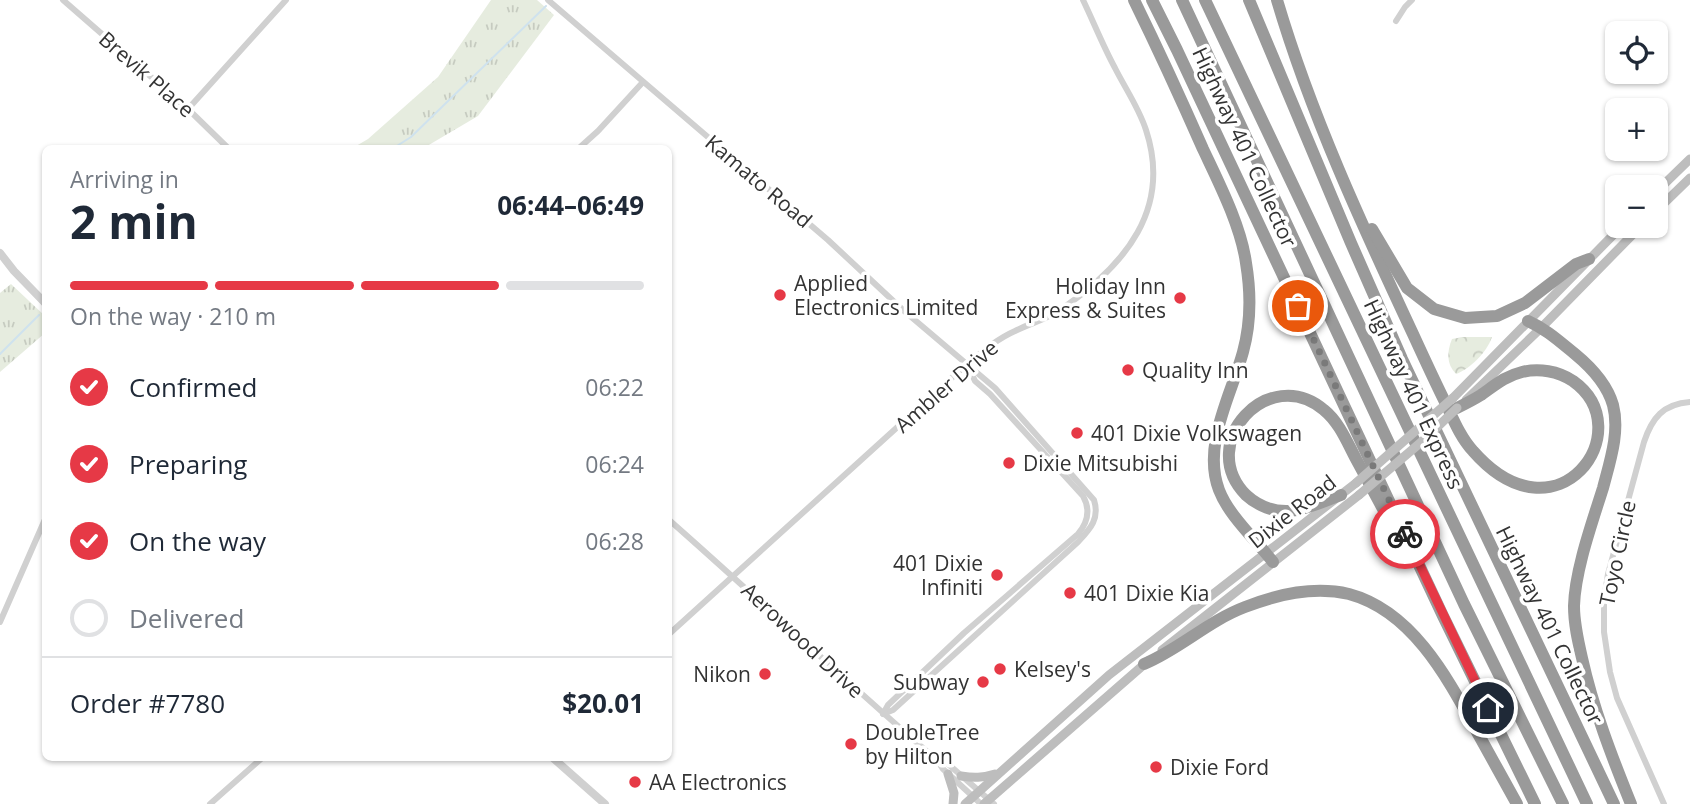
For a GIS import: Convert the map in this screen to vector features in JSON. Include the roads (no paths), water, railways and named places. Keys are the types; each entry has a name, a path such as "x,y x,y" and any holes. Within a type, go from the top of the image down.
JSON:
{"highway":[{"path":"1134,0 1234,219 1246,260 1250,296 1249,323 1244,351 1213,445 1213,467 1219,489 1228,507 1270,557"},
{"name":"Highway 401 Collector","path":"1152,0 1535,804"},
{"name":"Highway 401 Express","path":"1182,0 1458,592 1563,804"},
{"name":"Highway 401 Express","path":"1205,0 1587,804"},
{"name":"Highway 401 Collector","path":"1249,0 1402,359 1614,804"},
{"path":"1277,0 1300,71 1337,166 1432,374 1468,445 1498,476 1528,488 1551,488 1560,485 1582,469 1596,442 1598,423 1590,397 1575,383 1553,372 1532,371 1510,376 1455,403"},
{"path":"1337,166 1407,288 1434,309 1465,318 1497,316 1525,303 1576,264 1589,259"},
{"path":"1528,321 1542,327 1588,365 1605,386 1613,404 1613,452 1577,580 1574,607 1586,678 1631,804"},
{"path":"1341,495 1299,509 1283,511 1262,506 1250,498 1240,488 1231,469 1229,456 1237,424 1259,403 1281,397 1302,398 1313,402 1324,410 1342,431 1389,520 1409,543"},
{"path":"1144,664 1160,657 1222,616 1248,606 1282,595 1316,590 1349,594 1382,608 1416,636 1449,681 1517,804"}],"main road":[{"path":"1668,180 1690,159"},
{"path":"1668,200 1690,178"},
{"name":"Dixie Road","path":"965,804 1109,675 1359,495 1426,438 1528,321 1610,238"},
{"name":"Dixie Road","path":"987,803 1341,495 1455,403 1542,327 1629,238"},
{"path":"961,776 977,778 1000,773"},
{"path":"948,774 954,793 953,804"}],"street":[{"name":"Brevik Place","path":"63,0 188,109 225,145"},
{"path":"188,109 286,0"},
{"name":"Kamato Road","path":"548,0 828,240 903,310 967,364 975,382 990,394 1083,496 1088,507 1084,527 964,633 888,705 883,714"},
{"name":"Ambler Drive","path":"672,631 967,364 1015,330 1059,311 1102,277 1134,240 1148,208 1153,168 1145,128 1083,0"},
{"path":"1396,21 1412,0"},
{"path":"582,145 643,82"},
{"path":"0,253 42,300"},
{"name":"Toyo Circle","path":"1664,804 1617,698 1605,642 1604,600 1611,561 1650,424 1673,404 1690,402"},
{"name":"Aerowood Drive","path":"672,523 937,760 948,774 987,803"},
{"path":"0,622 42,526"},
{"name":"Aerowood Drive","path":"937,760 948,764 976,794"},
{"path":"210,804 259,761"},
{"path":"556,761 605,804"}],"waterway":[{"path":"398,145 411,137 546,6"},
{"path":"0,354 39,315"}],"place":[{"name":"Applied Electronics Limited","path":"780,295"},
{"name":"Holiday Inn Express & Suites","path":"1180,298"},
{"name":"Quality Inn","path":"1128,370"},
{"name":"401 Dixie Volkswagen","path":"1077,433"},
{"name":"Dixie Mitsubishi","path":"1009,463"},
{"name":"401 Dixie Infiniti","path":"997,575"},
{"name":"401 Dixie Kia","path":"1070,593"},
{"name":"Kelsey's","path":"1000,669"},
{"name":"Nikon","path":"765,674"},
{"name":"Subway","path":"983,682"},
{"name":"DoubleTree by Hilton","path":"851,744"},
{"name":"Dixie Ford","path":"1156,767"},
{"name":"AA Electronics","path":"635,782"}]}
